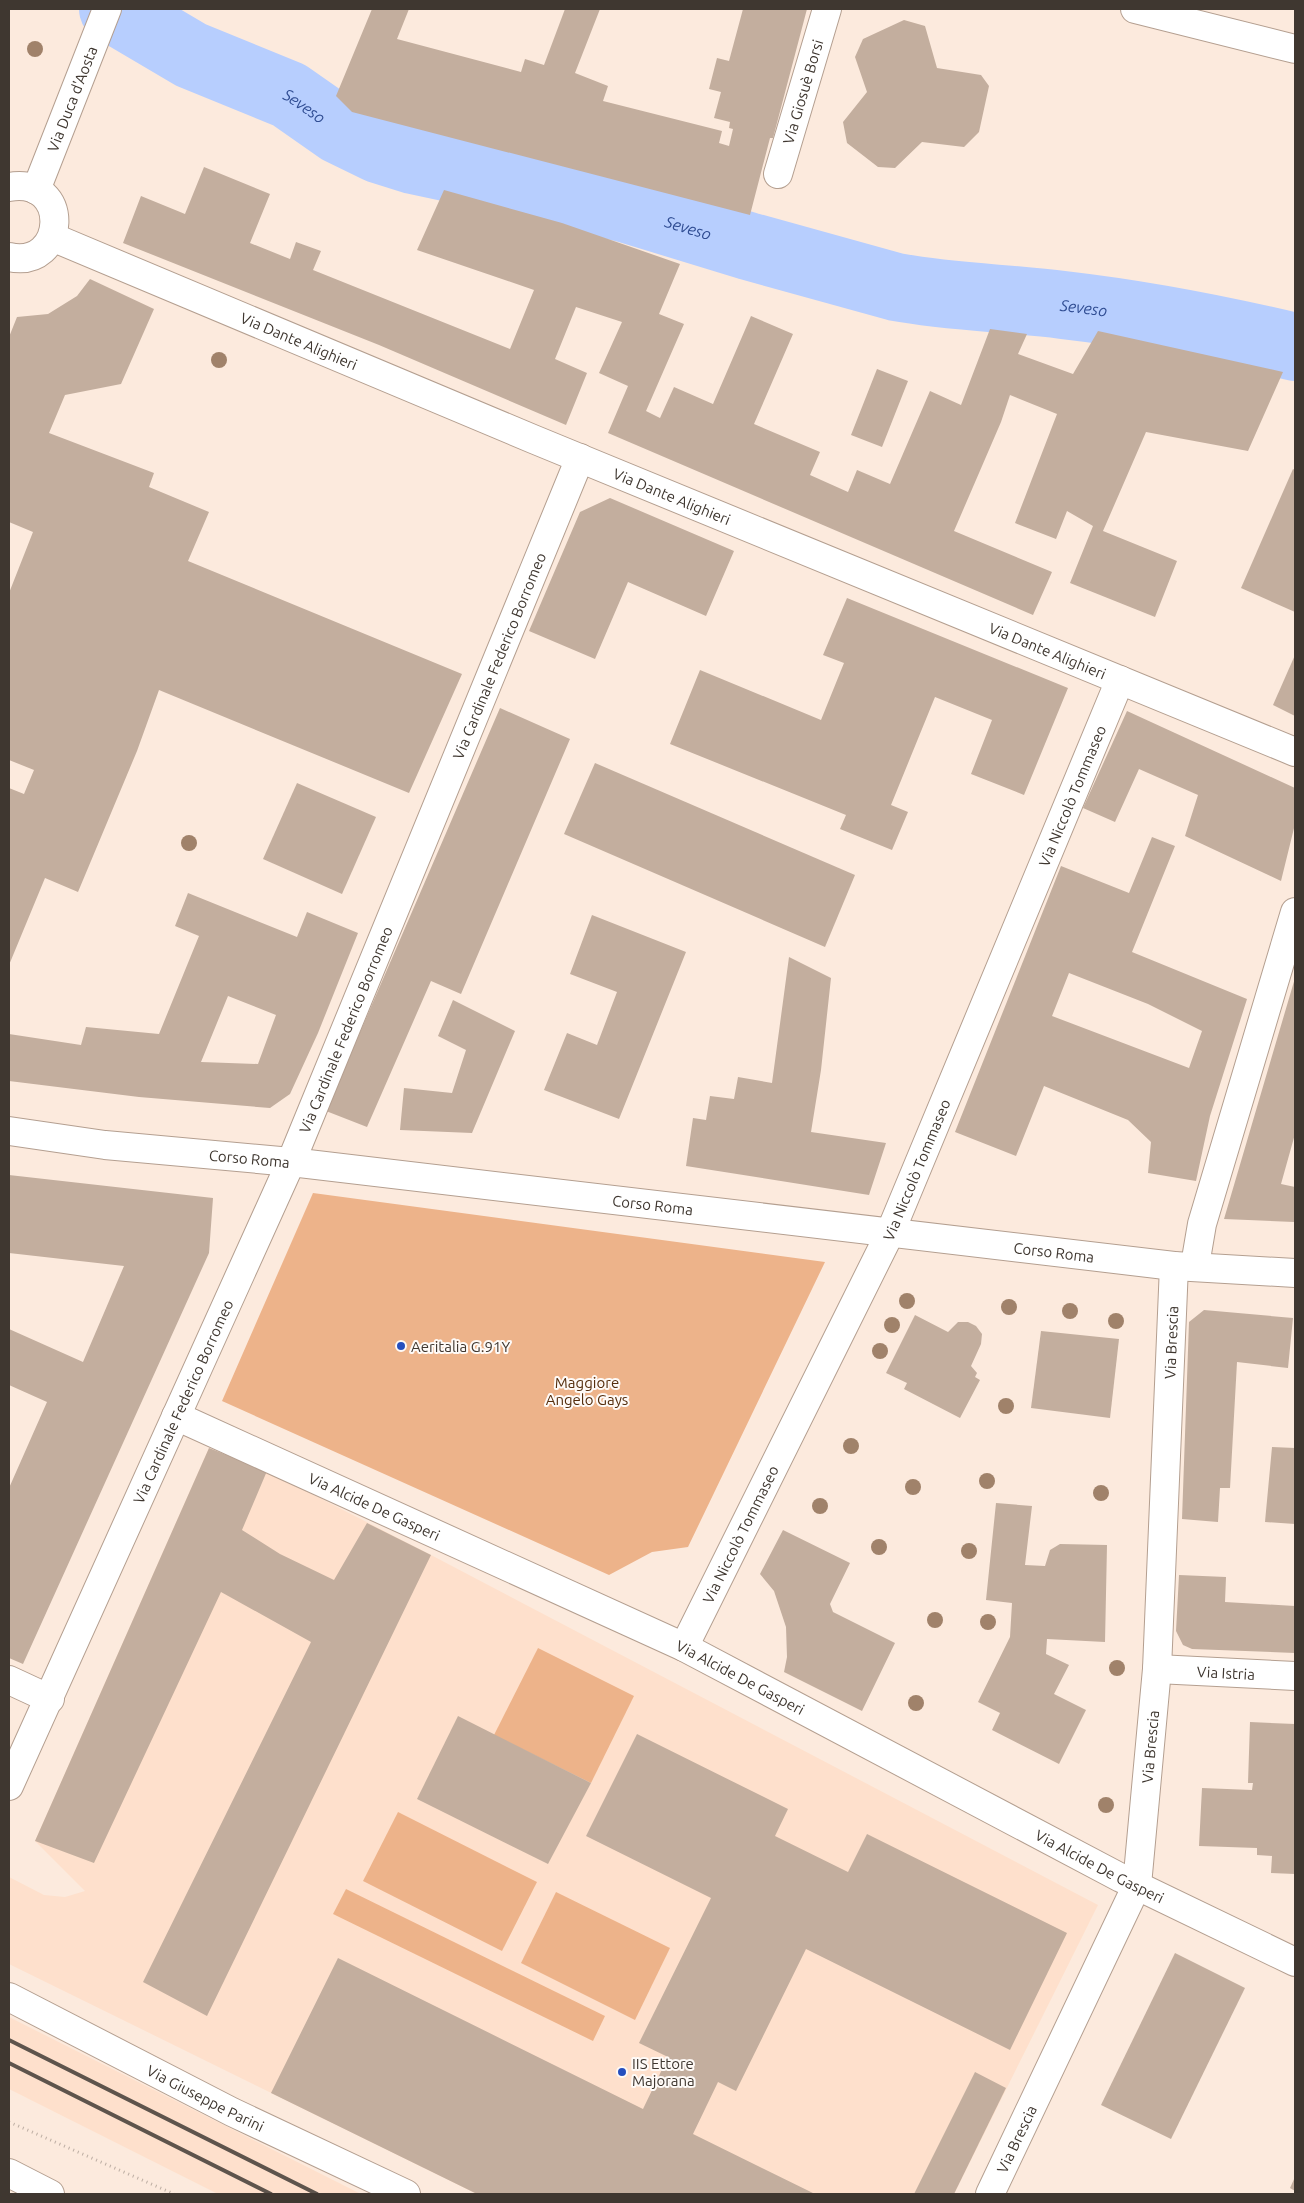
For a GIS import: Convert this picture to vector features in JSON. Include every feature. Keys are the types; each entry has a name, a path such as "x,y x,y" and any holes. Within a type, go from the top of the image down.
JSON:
{"street":[{"name":"Via Giosuè Borsi","path":"778,174 827,9"},
{"path":"1135,9 1295,49"},
{"name":"Via Duca d'Aosta","path":"36,190 103,19"},
{"path":"9,187 18,186 36,190 49,202 54,212 55,225 52,237 45,247 35,254 23,258 9,258"},
{"name":"Via Dante Alighieri","path":"52,237 580,458 1295,752"},
{"name":"Via Cardinale Federico Borromeo","path":"9,1786 50,1699 291,1162 580,458"},
{"name":"Via Niccolò Tommaseo","path":"684,1646 890,1233 1120,680"},
{"name":"Via Brescia","path":"990,2194 1137,1885 1157,1669 1185,1266 1202,1224 1295,912"},
{"name":"Corso Roma","path":"9,1131 105,1145 291,1162 1185,1266 1295,1273"},
{"name":"Via Alcide De Gasperi","path":"176,1416 684,1646 1137,1885 1295,1962"},
{"name":"Via Istria","path":"1157,1669 1295,1676"},
{"path":"9,1680 50,1699"},
{"name":"Via Giuseppe Parini","path":"9,1997 232,2112 406,2194"},
{"path":"9,2173 50,2194"}],"path":[{"path":"9,2122 174,2194"}],"shaded area":[{"path":"209,1448 267,1471 431,1555 1098,1905 954,2194 477,2194 9,1964 9,1877 44,1895 65,1897 85,1891 35,1841"},
{"path":"9,2017 361,2194 218,2194 9,2089"}],"green space":[{"name":"Maggiore Angelo Gays","path":"313,1193 825,1262 688,1547 652,1552 609,1575 222,1401"},
{"path":"538,1648 634,1696 591,1783 494,1735"},
{"path":"398,1812 537,1882 502,1951 363,1881"},
{"path":"346,1889 605,2016 593,2041 333,1914"},
{"path":"556,1892 670,1948 635,2020 521,1963"}],"building":[{"path":"372,9 409,9 397,39 521,72 525,59 544,65 565,9 600,9 575,73 608,86 603,101 722,131 719,143 729,146 733,129 729,128 730,122 714,118 721,92 709,89 717,58 729,61 743,9 807,9 773,138 770,138 750,215 352,112 336,96"},
{"path":"904,20 925,26 937,68 981,75 989,86 979,132 964,147 922,142 895,168 878,167 847,143 843,122 867,92 855,57 863,39"},
{"path":"204,167 270,194 250,243 290,259 296,242 321,251 313,270 510,349 534,290 417,250 444,190 562,223 680,264 659,314 684,324 646,411 660,418 674,387 713,404 751,316 793,334 754,424 820,452 810,475 848,492 857,470 890,484 930,391 961,405 990,329 1027,334 1018,354 1073,374 1098,331 1283,372 1248,451 1146,432 1103,531 1177,561 1155,617 1070,583 1093,526 1067,511 1056,539 1015,523 1057,414 1010,395 1001,422 954,531 1052,572 1033,615 608,433 628,386 599,373 622,322 576,307 555,359 587,373 566,425 379,345 123,243 141,196 185,214"},
{"path":"90,279 154,309 121,384 65,395 49,433 154,473 149,487 209,512 188,561 462,674 409,793 159,690 137,751 78,892 45,878 9,965 9,788 24,794 34,770 9,760 9,593 33,532 9,522 9,337 17,317 48,314 77,296"},
{"path":"877,369 908,381 882,447 851,435"},
{"path":"1293,469 1295,470 1295,612 1241,588"},
{"path":"610,498 734,551 706,616 628,582 595,659 529,631 580,512"},
{"path":"847,598 1068,688 1024,795 971,774 992,720 935,697 891,805 908,812 892,850 840,829 846,815 670,744 700,670 821,720 844,663 823,655"},
{"path":"1295,655 1295,716 1273,705"},
{"path":"500,708 570,739 461,994 431,981 367,1127 326,1111"},
{"path":"1127,711 1295,788 1295,824 1281,881 1185,836 1198,795 1139,769 1115,822 1083,808"},
{"path":"595,763 855,875 825,947 564,834"},
{"path":"297,783 376,817 342,894 263,859"},
{"path":"1152,837 1175,846 1132,952 1247,999 1210,1116 1196,1181 1148,1173 1151,1142 1128,1120 1044,1086 1016,1156 955,1132 1061,866 1129,893","holes":["1069,973 1148,1004 1202,1031 1189,1068 1052,1016"]},
{"path":"188,893 297,937 307,912 358,933 318,1033 290,1094 270,1108 139,1097 9,1081 9,1034 81,1045 86,1027 159,1034 199,936 175,926","holes":["228,996 276,1015 258,1064 201,1062"]},
{"path":"592,915 686,952 619,1119 544,1090 567,1033 597,1045 617,992 570,974"},
{"path":"789,957 831,978 821,1070 811,1132 886,1143 869,1195 686,1166 693,1118 706,1120 710,1096 734,1099 738,1077 772,1083"},
{"path":"1295,978 1295,1134 1281,1184 1295,1187 1294,1222 1224,1219"},
{"path":"453,1000 515,1031 472,1133 400,1130 404,1088 452,1093 466,1050 438,1036"},
{"path":"9,1175 213,1198 209,1253 23,1664 9,1658 9,1488 47,1402 9,1385 9,1329 83,1362 124,1266 9,1253"},
{"path":"1204,1310 1293,1318 1288,1368 1237,1362 1230,1488 1220,1488 1218,1522 1182,1519 1189,1322"},
{"path":"915,1315 948,1332 958,1322 968,1322 976,1326 982,1334 981,1344 971,1366 977,1373 975,1377 980,1380 960,1418 904,1389 907,1383 886,1373"},
{"path":"1041,1331 1119,1339 1110,1418 1031,1408"},
{"path":"1272,1447 1295,1448 1295,1524 1265,1522"},
{"path":"209,1448 267,1471 242,1530 280,1554 334,1580 367,1523 431,1555 207,2016 143,1982 311,1642 221,1592 94,1863 35,1841"},
{"path":"996,1503 1032,1506 1025,1565 1045,1566 1050,1550 1060,1544 1107,1545 1105,1642 1047,1639 1046,1654 1069,1665 1054,1694 1086,1710 1059,1764 992,1730 1000,1713 978,1702 1010,1637 1012,1603 986,1600"},
{"path":"783,1530 850,1563 830,1604 833,1612 895,1643 862,1711 784,1672 787,1657 786,1627 774,1591 760,1574"},
{"path":"1179,1575 1226,1577 1225,1602 1295,1606 1295,1653 1192,1649 1183,1645 1176,1631"},
{"path":"458,1716 591,1783 548,1864 417,1799"},
{"path":"1250,1722 1295,1724 1295,1874 1271,1873 1272,1856 1257,1855 1257,1848 1199,1846 1202,1788 1252,1790 1253,1783 1248,1783"},
{"path":"637,1734 788,1809 775,1836 848,1872 867,1834 1067,1933 1010,2050 806,1949 736,2091 718,2082 693,2134 815,2194 477,2194 271,2093 338,1958 643,2109 668,2057 639,2043 711,1898 586,1836"},
{"path":"1175,1953 1245,1988 1171,2139 1101,2105"},
{"path":"975,2072 1006,2088 954,2194 914,2194"},
{"path":"1295,2177 1295,2191 1290,2188"}],"waterway":[{"name":"Seveso","path":"113,9 191,55 289,95 339,130 378,149 413,160 539,187 627,209 748,246 896,287 1151,317 1295,347"}],"railway":[{"path":"9,2040 317,2194"},
{"path":"9,2063 271,2194"}],"place":[{"name":"Aeritalia G.91Y","path":"401,1346"},
{"name":"IIS Ettore Majorana","path":"622,2072"}]}
